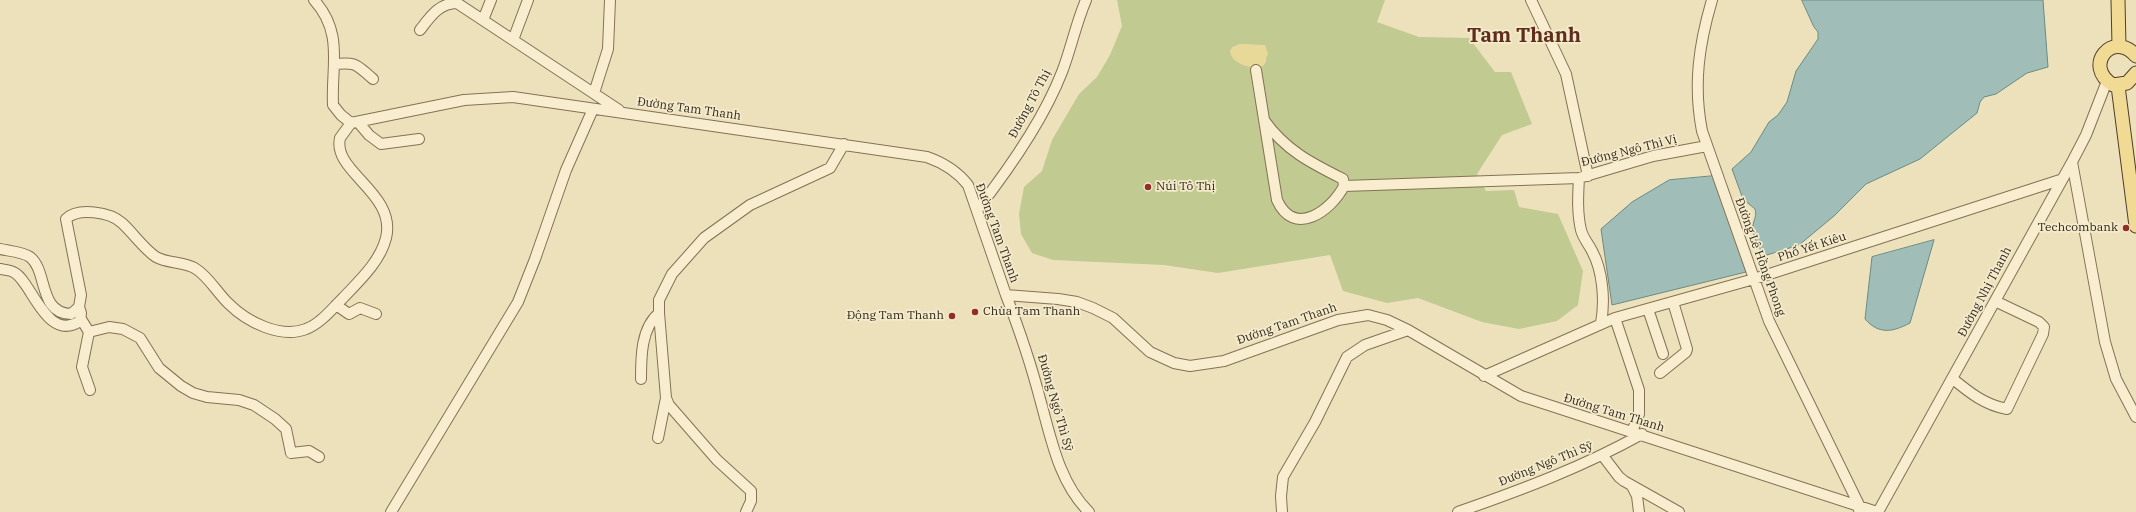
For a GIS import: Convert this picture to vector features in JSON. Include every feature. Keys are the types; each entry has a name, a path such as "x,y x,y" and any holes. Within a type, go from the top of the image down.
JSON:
{"main road":[{"path":"2118,0 2119,46"},
{"path":"2136,56 2130,49 2119,46 2110,48 2103,54 2099,64 2101,74 2113,84 2136,226"},
{"path":"2113,84 2127,83 2136,76"}],"street":[{"path":"314,0 328,20 333,32 335,64 333,105 341,115 354,122 381,144 419,139"},
{"path":"483,20 491,0"},
{"path":"513,40 528,0"},
{"path":"594,93 608,49 610,0"},
{"name":"Đường Tô Thị","path":"977,210 1011,167 1062,74 1086,0"},
{"path":"1531,0 1566,74 1584,177 1578,209 1580,228 1585,241 1593,252 1602,281 1603,312 1601,323"},
{"name":"Đường Lê Hồng Phong","path":"1712,0 1704,25 1697,79 1698,109 1707,146 1772,327 1859,510"},
{"path":"420,30 432,14 441,7 451,3 457,3 621,111"},
{"path":"335,64 351,63 359,66 373,79"},
{"path":"1256,70 1264,120 1277,200 1284,213 1294,220 1307,219 1335,201 1344,186 1343,179 1313,164 1282,143 1264,120"},
{"name":"Đường Nhị Thanh","path":"1877,512 1953,379 2113,84"},
{"name":"Đường Tam Thanh","path":"354,122 464,100 512,97 593,109 621,111 913,154 942,162 962,177 968,185 1006,295 1058,299 1093,308 1109,316 1150,352 1174,363 1190,366 1224,361 1350,316 1368,315 1387,320 1408,330 1484,376 1521,396 1637,433 1859,510 1877,512"},
{"path":"391,512 518,302 536,259 566,170 593,109"},
{"path":"90,390 82,366 89,332 81,319 79,307 81,295 66,219 71,214 89,212 113,217 122,222 136,239 157,258 189,265 198,269 229,304 258,324 285,331 305,330 313,326 336,305 375,262 386,237 387,224 376,196 347,165 341,152 340,138 354,122"},
{"path":"749,511 752,490 717,460 668,405 666,398 659,300 672,274 704,238 750,205 830,168 844,144"},
{"name":"Đường Ngô Thì Vị","path":"1344,186 1485,182 1584,177 1646,158 1707,146"},
{"path":"2072,162 2105,342 2116,379 2136,417"},
{"name":"Phố Yết Kiêu","path":"1484,376 1601,323 1754,279 2060,180"},
{"path":"0,249 26,255 33,260 37,267 44,290 56,310 62,313 71,314 79,307"},
{"path":"0,269 14,272 22,278 38,306 50,318 58,323 72,324 81,319"},
{"name":"Đường Ngô Thì Sỹ","path":"1006,295 1024,346 1054,452 1073,493 1089,512"},
{"path":"1953,379 1971,394 1989,404 2007,409 2043,334 2044,327 2039,322 1995,301"},
{"path":"1660,373 1686,352 1687,349 1673,302"},
{"path":"336,305 349,314 360,308 376,314"},
{"path":"1648,309 1663,354"},
{"path":"641,379 644,344 654,318 659,313"},
{"path":"1616,318 1639,390 1637,433"},
{"path":"89,332 98,328 116,327 131,333 140,338 146,345 158,368 181,386 193,393 216,399 248,402 275,419 286,429 291,453 309,451 320,457"},
{"path":"1282,512 1281,496 1283,476 1315,422 1347,357 1365,345 1408,330"},
{"path":"658,438 666,398"},
{"name":"Đường Ngô Thì Sỹ","path":"1458,512 1533,486 1603,456 1637,433"},
{"path":"1603,456 1619,477 1632,486 1679,512"},
{"path":"1632,486 1637,496 1639,512"}],"green space":[{"path":"1117,0 1385,0 1377,22 1419,37 1469,38 1495,72 1511,72 1532,124 1502,135 1477,174 1486,191 1514,190 1519,207 1558,214 1583,271 1578,305 1557,321 1519,329 1482,322 1418,298 1387,303 1343,291 1330,255 1218,273 1164,265 1053,260 1032,253 1021,234 1019,214 1024,187 1042,171 1052,140 1079,94 1097,77 1110,55 1122,26","holes":["1240,44 1265,46 1266,61 1263,66 1231,48"]}],"sand":[{"path":"1240,44 1265,45 1268,54 1263,66 1253,67 1242,65 1234,59 1230,50"}],"water":[{"path":"1802,0 2043,0 2048,67 2027,73 1996,94 1984,97 1980,102 1977,113 1920,159 1866,184 1834,216 1799,245 1767,255 1758,246 1753,229 1756,211 1743,199 1732,169 1751,152 1769,122 1778,115 1787,102 1796,71 1818,39 1818,32 1814,27"},
{"path":"1714,176 1746,272 1612,305 1601,229 1632,202 1669,180"},
{"path":"1934,240 1910,323 1892,330 1881,330 1870,324 1865,319 1872,257"}],"place":[{"name":"Núi Tô Thị","path":"1148,187"},
{"name":"Techcombank","path":"2126,228"},
{"name":"Chùa Tam Thanh","path":"975,312"},
{"name":"Động Tam Thanh","path":"952,316"}],"district":[{"name":"Tam Thanh","path":"1524,36"}]}
